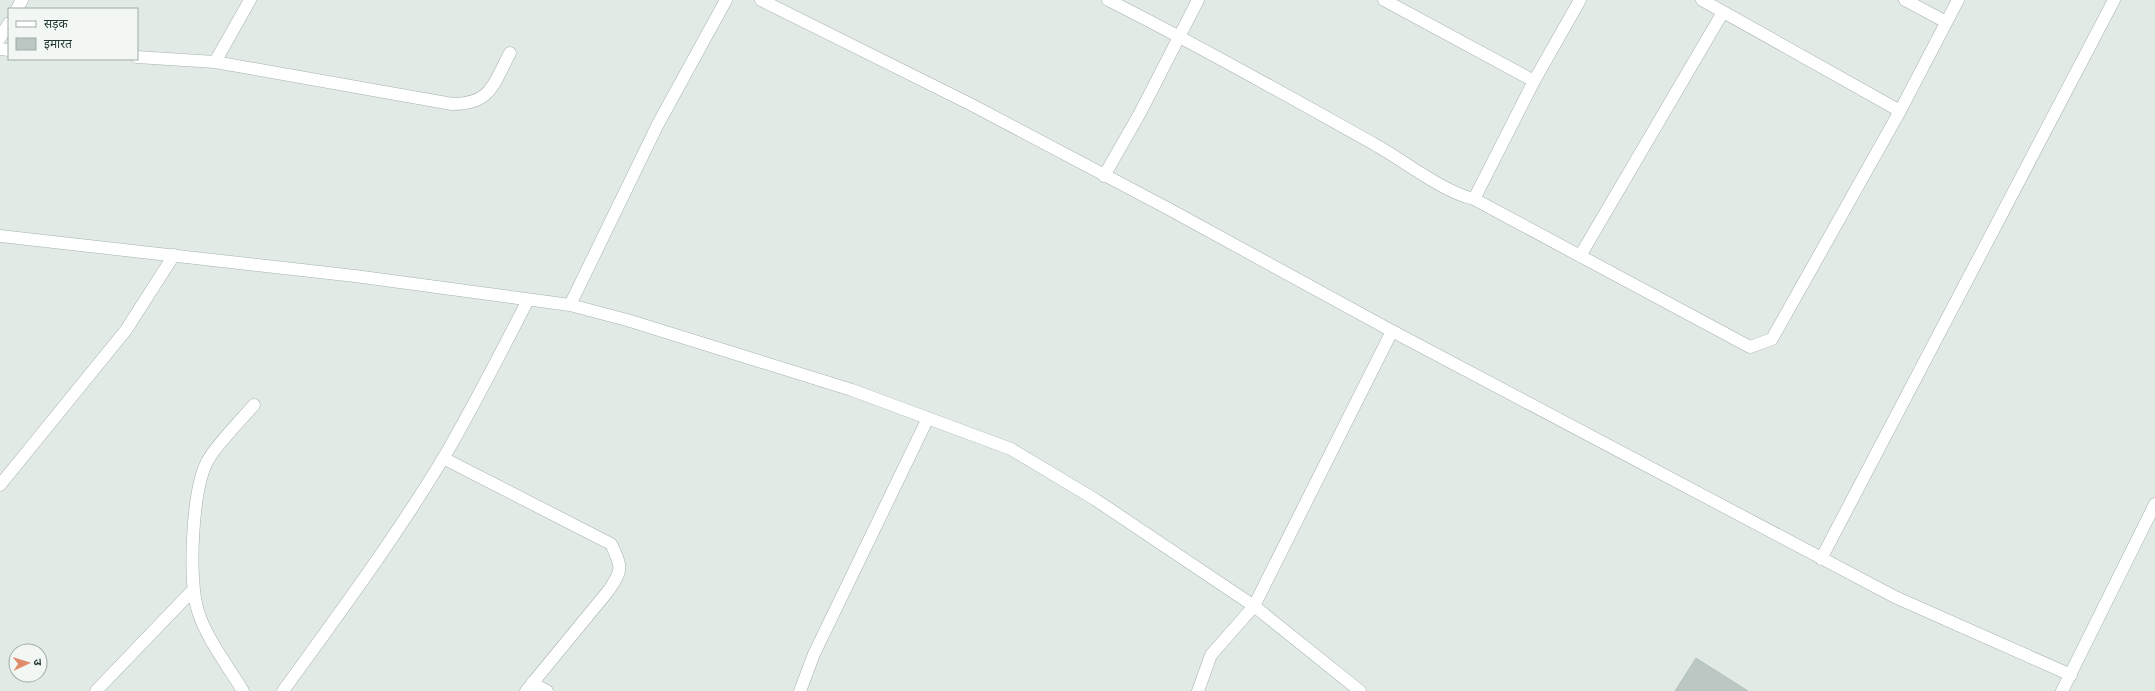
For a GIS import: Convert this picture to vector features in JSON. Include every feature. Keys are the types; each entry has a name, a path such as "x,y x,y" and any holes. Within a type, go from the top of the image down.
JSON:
{"street":[{"path":"214,62 250,0"},
{"path":"570,305 658,124 726,0"},
{"path":"761,0 972,106 1167,208 1392,331 1525,400 1708,500 1821,559 1895,597 2071,675"},
{"path":"1108,0 1180,36 1398,158 1459,196 1474,199 1750,347 1772,339 1900,112 1958,0"},
{"path":"1104,176 1198,0"},
{"path":"1384,0 1534,81"},
{"path":"1474,199 1534,81 1580,0"},
{"path":"1702,0 1900,112"},
{"path":"1905,0 1946,22"},
{"path":"1821,559 2114,0"},
{"path":"1580,256 1723,12"},
{"path":"0,38 8,25"},
{"path":"138,57 214,62 452,104 466,104 478,101 488,94 510,53"},
{"path":"0,236 174,255 570,305 627,320 852,390 1011,449 1096,500 1254,606 1360,691"},
{"path":"0,485 126,330 174,255"},
{"path":"283,691 372,568 443,458 468,415 528,300"},
{"path":"1198,691 1211,655 1254,606 1392,331"},
{"path":"242,691 198,613 193,590 195,509 199,483 208,460 254,406"},
{"path":"800,691 814,654 928,418"},
{"path":"443,458 611,544 619,559 620,574 609,590 529,687 546,691"},
{"path":"2062,691 2155,504"},
{"path":"96,691 193,590"}],"building":[{"path":"1696,658 1748,691 1675,691"}]}
